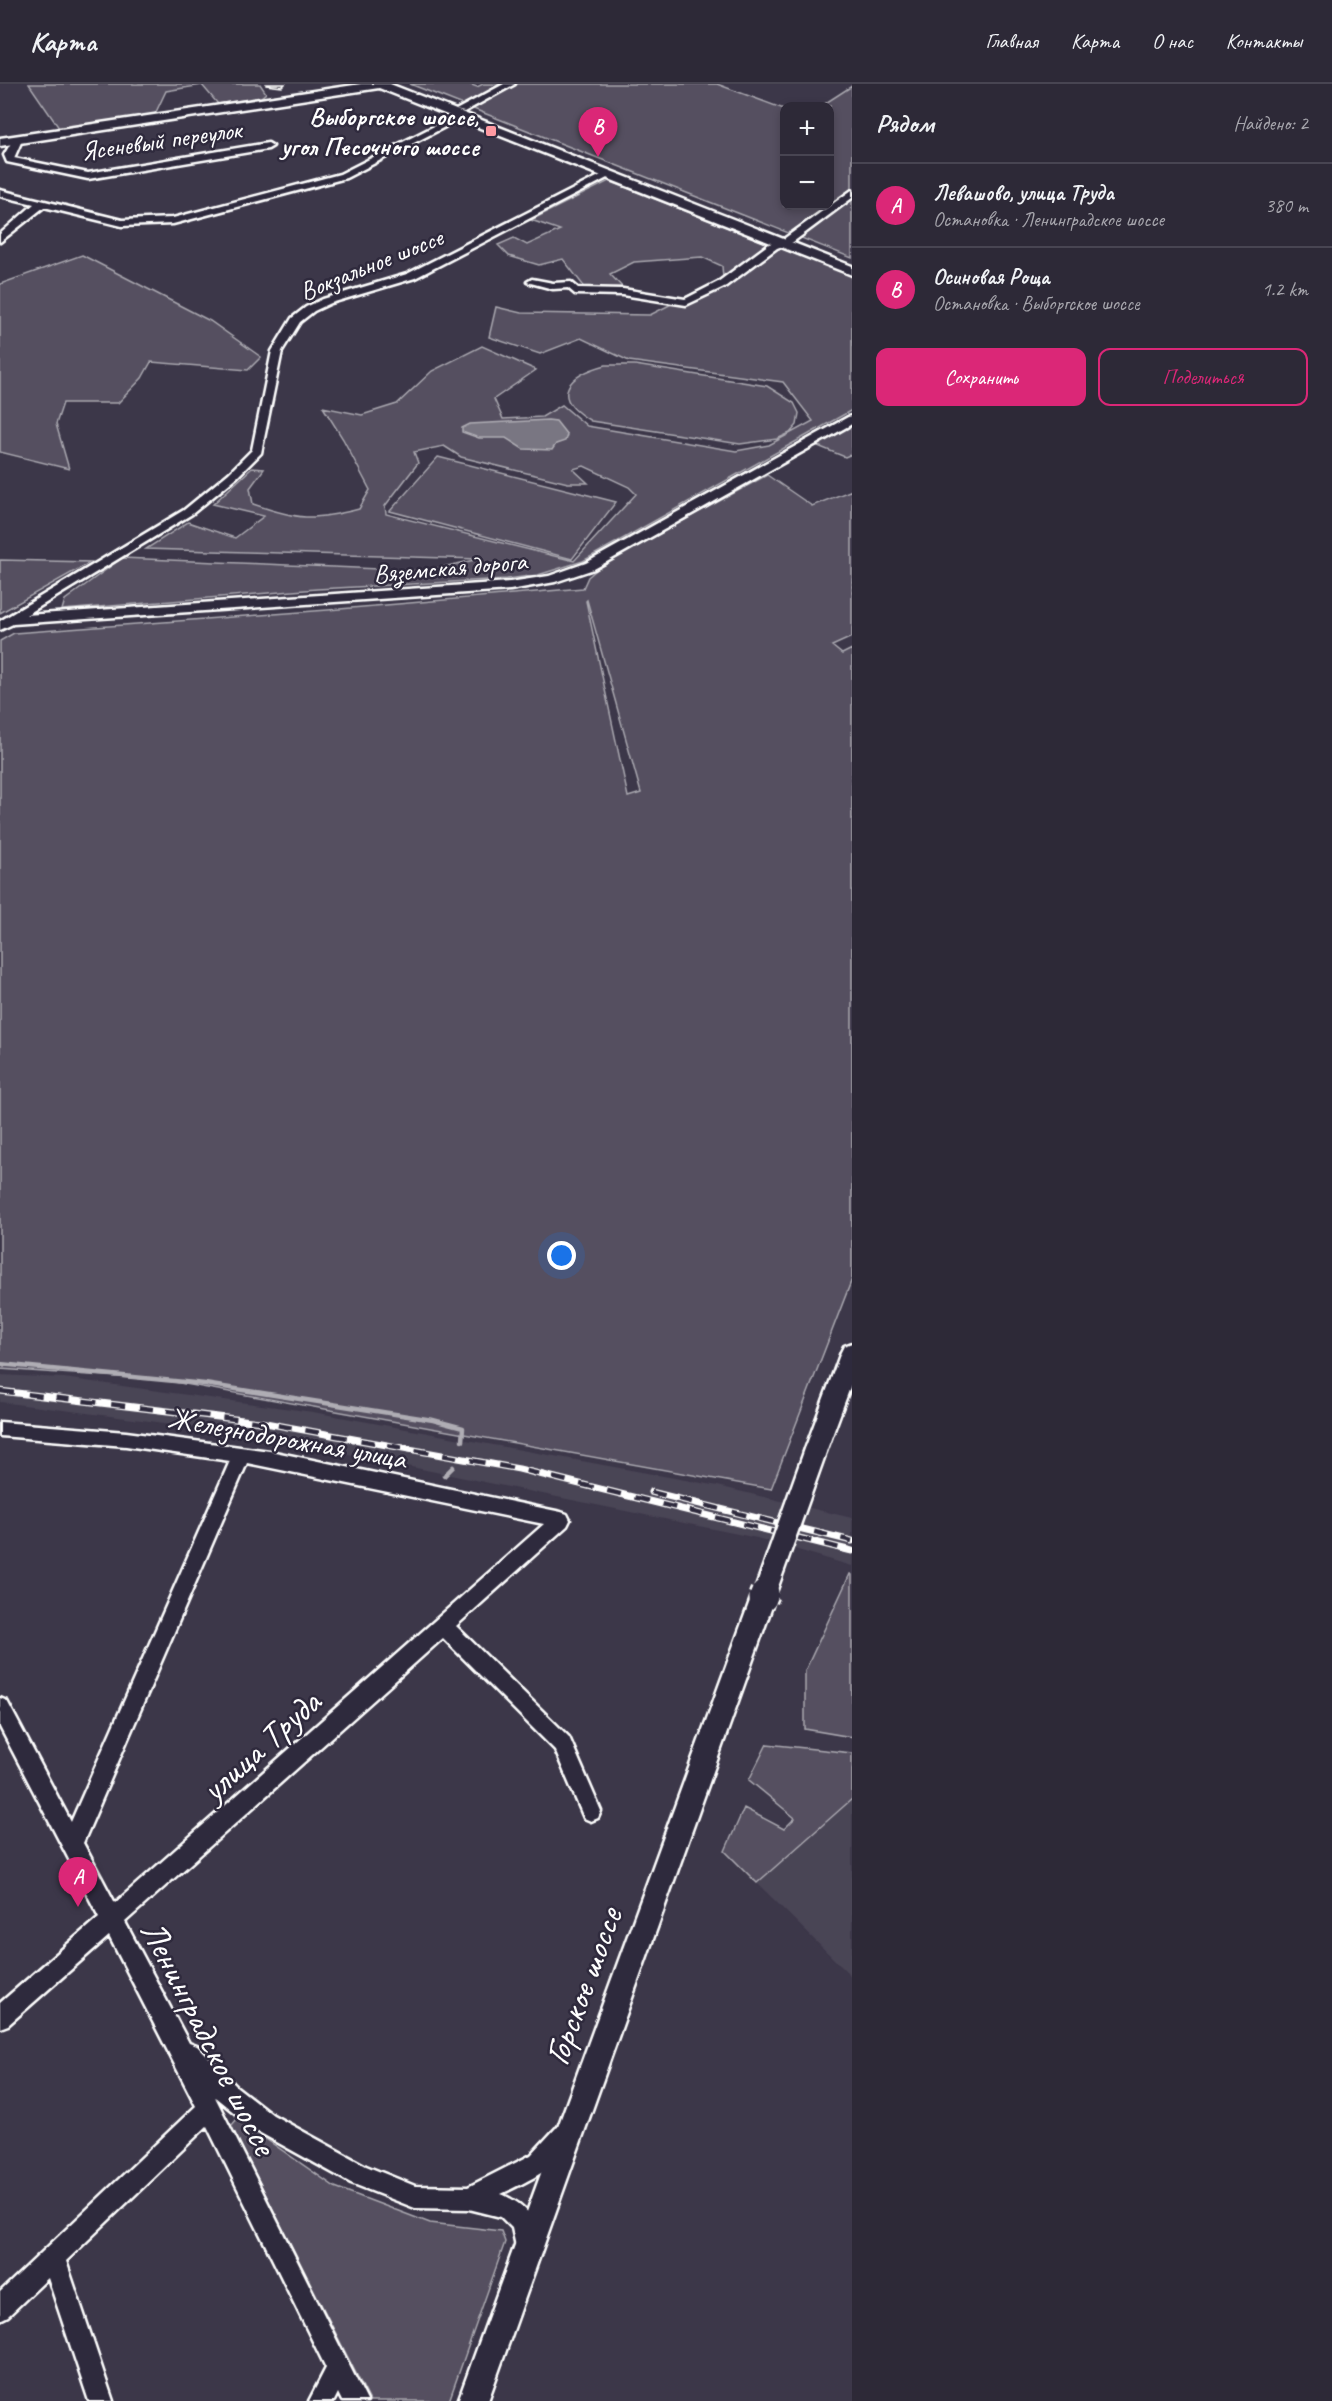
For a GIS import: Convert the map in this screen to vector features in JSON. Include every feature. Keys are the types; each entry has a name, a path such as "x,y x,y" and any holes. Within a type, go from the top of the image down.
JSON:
{"main road":[{"path":"271,101 364,84"},
{"path":"0,142 381,84 461,113 785,241 852,271"},
{"path":"397,84 608,175 852,265"},
{"name":"Горское шоссе","path":"473,2401 575,2124 852,1352"}],"street":[{"path":"0,193 122,223 173,221 343,176 511,84"},
{"name":"Ясеневый переулок","path":"17,140 9,155 10,160 88,176 268,146"},
{"name":"Вокзальное шоссе","path":"3,624 188,512 257,452 277,351 296,320 310,309 327,301 411,276 608,175"},
{"path":"532,282 553,286 571,285 575,291 623,292 686,302 722,284 772,246 785,241 852,193"},
{"path":"0,239 42,203"},
{"name":"Вяземская дорога","path":"3,624 464,590 510,586 551,579 590,566 852,419"},
{"name":"Железнодорожная улица","path":"0,1429 126,1439 242,1455 561,1520"},
{"path":"72,1844 242,1455"},
{"name":"улица Труда","path":"0,2017 186,1855 561,1520"},
{"path":"443,1625 562,1744 591,1811"},
{"name":"Ленинградское шоссе","path":"0,1707 173,2035 355,2401"},
{"path":"173,2035 189,2055 229,2095 265,2123 359,2175 415,2197 469,2198 499,2205 519,2216 526,2231 524,2262"},
{"path":"0,2308 209,2109"},
{"path":"469,2198 539,2163 575,2124"},
{"path":"52,2258 101,2401"},
{"path":"321,2401 338,2368"}],"shaded area":[{"path":"29,84 260,84 266,93 261,97 218,104 202,85 166,91 155,114 59,128"},
{"path":"410,84 469,84 477,87 483,84 717,84 780,108 780,210 834,210 834,102 827,102 852,86 852,258"},
{"path":"609,181 852,276 852,410 583,561 538,575 507,579 317,589 62,610 65,600 122,558 425,571 479,559 146,549 188,522 235,538 264,516 213,504 252,468 264,469 250,488 253,504 294,516 306,517 329,516 359,509 370,490 323,407 362,415 397,404 432,371 482,346 536,370 494,399 503,419 542,417 562,405 587,426 736,451 769,445 813,421 783,382 629,361 581,338 540,354 489,337 496,307 521,313 650,315 723,278 722,266 702,257 634,262 610,274 624,289 586,289 563,259 539,265 509,256 498,245 514,238 527,245 560,230 531,220","holes":["444,446 461,457 568,483 588,483 573,469 584,466 629,487 636,494 574,561 386,514 385,506 418,463 414,452"]},
{"path":"82,255 210,321 261,357 248,370 151,362 142,378 118,403 63,403 56,424 69,469 0,452 0,284"},
{"path":"606,365 635,365 767,386 794,403 799,413 797,425 790,433 777,439 740,444 591,421 570,403 567,395 568,387 582,374"},
{"path":"556,421 567,435 565,441 556,444 552,450 523,449 506,438 479,438 462,432 462,428 470,424"},
{"path":"852,423 852,454 845,457 818,446 819,441"},
{"path":"438,457 616,502 572,559 390,511"},
{"path":"767,475 812,506 852,490 852,637 832,646 842,654 852,649 852,1279 771,1489 163,1380 0,1369 0,641 14,633 328,610 583,588 588,577 602,565","holes":["587,600 641,793 628,797"]},
{"path":"0,560 91,562 0,613"},
{"path":"0,1375 64,1378 313,1412 718,1486 852,1518 852,1566 757,1538 251,1434 0,1402"},
{"path":"850,1574 852,1575 852,1737 805,1729 805,1671"},
{"path":"767,1744 852,1753 852,1799 757,1883 725,1851 744,1808 784,1829 795,1818 749,1780"},
{"path":"852,1799 852,1977 757,1883"},
{"path":"237,2119 335,2187 430,2223 501,2231 505,2242 449,2401 370,2401 231,2126"}],"waterway":[{"path":"0,1364 205,1384 433,1420 463,1428 462,1441"},
{"path":"444,1476 453,1467"}],"railway":[{"path":"0,1391 260,1422 519,1469 852,1551"},
{"path":"651,1492 852,1541"}],"place":[{"name":"Выборгское шоссе, угол Песочного шоссе","path":"491,131"},
{"name":"Осиновая Роща","path":"598,157"},
{"name":"Левашово, улица Труда","path":"78,1907"}]}
